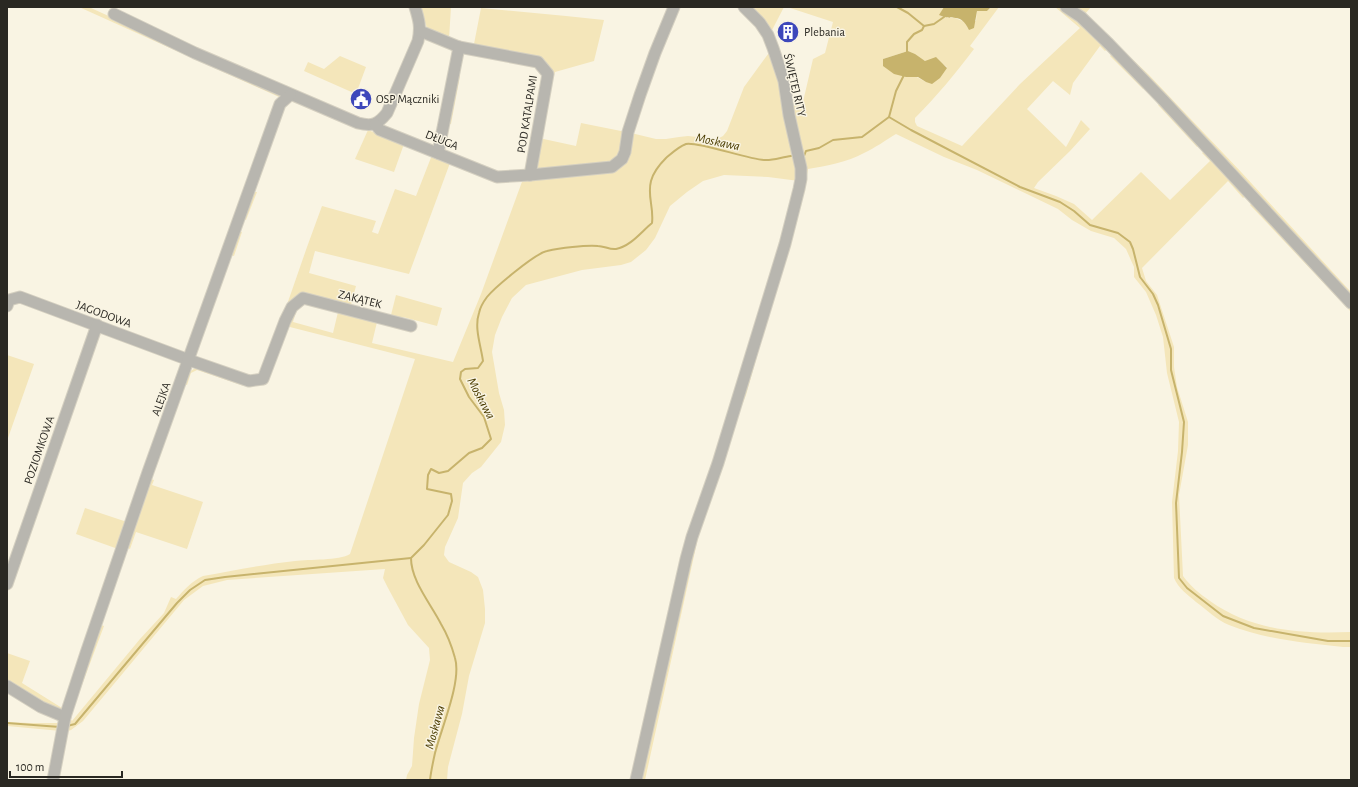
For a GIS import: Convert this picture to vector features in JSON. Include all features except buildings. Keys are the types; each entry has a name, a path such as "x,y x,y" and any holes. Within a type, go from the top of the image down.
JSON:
{"street":[{"path":"374,124 382,119 387,113 418,41 420,31 415,7"},
{"name":"DŁUGA","path":"114,14 195,53 290,95 358,123 366,125 374,124 380,130 497,177 612,167 622,159 625,152 628,132 645,81 674,7"},
{"name":"ŚWIĘTEJ RITY","path":"636,780 692,537 718,463 782,251 799,189 801,168 792,132 784,80 768,35 760,23 744,7"},
{"path":"1066,7 1081,18 1109,44 1351,303"},
{"name":"POD KATALPAMI","path":"420,31 459,47 538,62 548,74 530,175"},
{"path":"438,153 459,47"},
{"name":"ALEJKA","path":"53,780 65,717 145,479 280,104 290,95"},
{"name":"JAGODOWA","path":"8,303 20,297 249,381 263,379 292,307 303,298"},
{"name":"ZAKĄTEK","path":"303,298 411,326"},
{"name":"POZIOMKOWA","path":"7,584 97,325"},
{"path":"7,686 41,707 65,717"}],"shaded area":[{"path":"79,7 91,8 280,94 279,97"},
{"path":"420,7 451,7 449,39 427,28"},
{"path":"747,7 784,7 770,34"},
{"path":"787,7 944,7 940,15 965,22 976,21 977,11 987,11 991,7 999,7 970,46 974,49 946,85 915,118 917,126 962,146 1020,84 1080,28 1055,7 1062,7 1108,48 1105,51 1100,46 1073,83 1070,95 1053,81 1027,109 1066,147 1081,120 1090,129 1038,182 1034,188 1074,204 1092,220 1141,172 1170,200 1210,161 1202,153 1205,151 1246,195 1243,198 1228,181 1142,268 1146,281 1157,295 1174,347 1174,367 1177,387 1188,422 1188,445 1179,495 1183,576 1189,584 1210,601 1243,619 1260,625 1295,631 1351,632 1351,647 1285,640 1242,630 1216,618 1196,602 1176,582 1174,578 1172,502 1178,451 1179,422 1167,373 1163,337 1156,315 1146,292 1134,277 1134,267 1126,249 1114,238 1091,231 1072,220 1058,209 977,170 944,157 896,134 872,149 851,159 808,169 801,206 746,395 734,425 699,533 645,780 637,780 678,597 802,188 789,102 802,106 813,59 825,53 833,22","holes":["908,51 925,61 939,63 947,67 945,70 926,82 883,59"]},
{"path":"944,7 991,7 987,11 977,11 974,28 969,30 966,24 959,19 939,15"},
{"path":"1079,7 1091,7 1085,14 1148,74 1242,173 1351,292 1351,298 1076,10"},
{"path":"481,8 604,20 594,61 555,72 554,75 552,75 541,59 474,44"},
{"path":"771,50 779,75 799,181 768,177 724,175 703,181 670,206 655,238 646,250 631,262 621,265 582,270 526,285 512,298 502,317 495,335 492,352 499,393 504,410 505,425 501,442 481,467 472,473 463,483 458,518 445,547 444,555 449,562 471,572 478,577 483,590 485,609 485,623 469,676 462,714 448,767 447,780 406,780 412,766 419,704 430,660 429,648 408,625 383,578 385,569 227,580 203,586 184,600 83,721 71,730 65,732 98,624 104,626 70,717 72,721 140,639 164,613 171,597 176,599 195,580 203,576 284,562 331,559 350,554 415,359 286,326 295,308 304,302 305,304 297,309 293,322 333,333 338,312 377,322 372,343 453,362 481,294 523,179 615,170 631,133 656,139 688,136 717,139 723,136 727,131 744,87"},
{"path":"908,51 925,61 936,57 947,68 940,78 932,84 918,77 906,77 894,74 883,66 883,59"},
{"path":"1113,53 1145,86 1143,89 1110,56"},
{"path":"340,56 366,67 356,94 304,71 308,62 324,69"},
{"path":"458,76 460,76 451,124 448,124"},
{"path":"1161,103 1199,145 1197,147 1158,105"},
{"path":"581,123 626,132 619,156 613,162 542,171 537,168 539,138 576,146"},
{"path":"368,130 404,144 394,172 355,159"},
{"path":"432,155 450,163 409,274 315,251 309,273 356,286 351,305 300,295 282,319 322,206 376,221 372,232 378,234 395,189 416,196"},
{"path":"253,192 257,192 246,220 244,219"},
{"path":"1253,202 1351,307 1351,312 1250,205"},
{"path":"239,231 242,232 234,256 230,255"},
{"path":"396,295 442,308 437,326 403,317 398,320 363,308 391,315"},
{"path":"7,355 34,364 8,438 7,438"},
{"path":"197,367 245,383 244,386 197,370 191,373 187,385 184,384 189,372"},
{"path":"150,479 154,480 152,485 203,502 187,549 136,532 130,549 126,547"},
{"path":"85,508 127,522 118,549 76,534"},
{"path":"81,651 63,711 51,707 7,683 7,653 30,661 22,683 62,708"},
{"path":"7,722 62,723 61,731 7,726"}],"waterway":[{"path":"897,7 908,13 924,26"},
{"name":"Moskawa","path":"907,52 907,42 914,34 922,30 924,26 934,24 944,17"},
{"name":"Moskawa","path":"804,156 806,151 819,148 833,140 862,137 889,117 896,91 904,75"},
{"path":"889,117 1020,187 1060,202 1074,211 1090,225 1118,233 1130,242 1140,277 1153,294 1158,305 1171,349 1171,370 1184,422 1176,503 1179,578 1187,588 1223,616 1254,628 1328,641 1351,641"},
{"name":"Moskawa","path":"430,780 435,753 450,705 456,679 456,668 455,658 449,641 437,616 418,584 414,575 411,558 424,545 448,515 452,501 451,494 427,489 428,475 431,469 439,473 448,471 469,453 482,448 491,439 484,417 469,397 460,379 461,372 465,369 478,368 483,361 477,325 483,303 491,292 525,264 542,253 559,249 586,246 600,246 616,249 631,242 652,223 650,186 653,175 666,158 683,145 700,145 764,160 791,156"},
{"path":"67,726 75,724 177,603 190,590 205,580 411,558"},
{"path":"7,723 60,727"}],"place":[{"name":"Plebania","path":"788,32"},
{"name":"OSP Mączniki","path":"361,99"}]}
